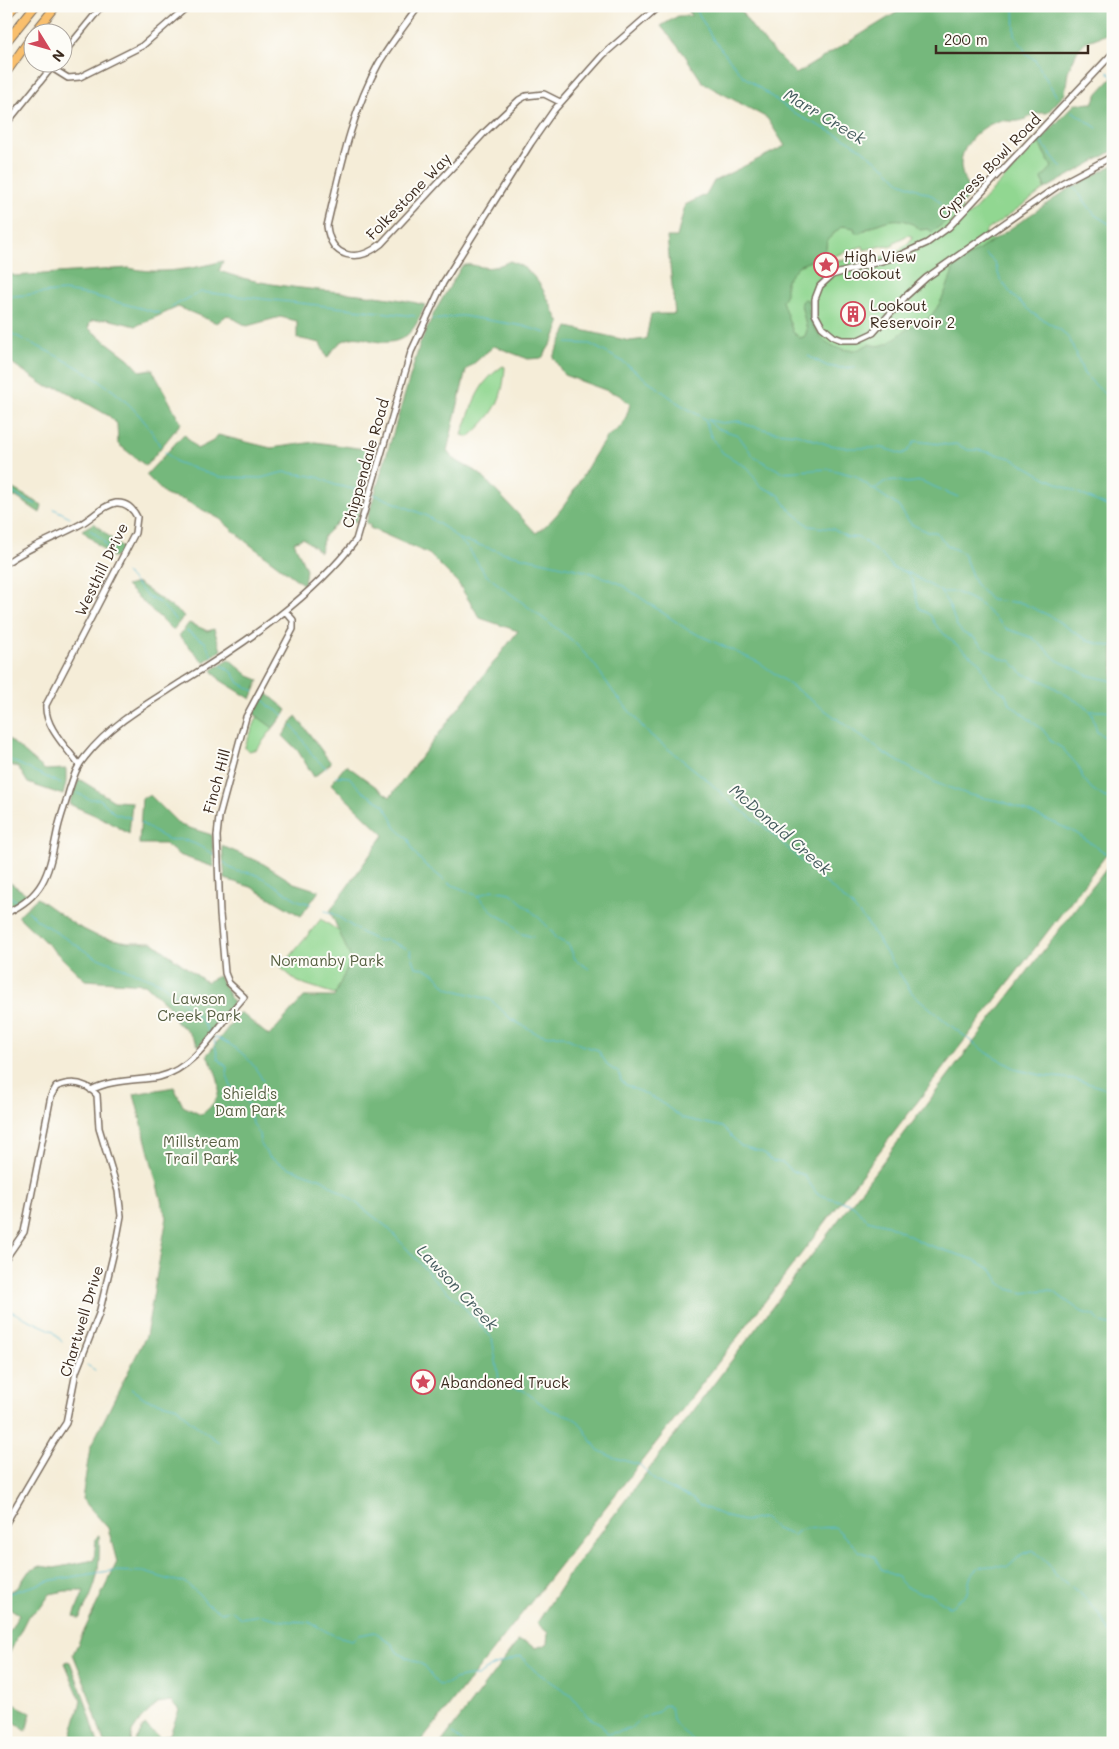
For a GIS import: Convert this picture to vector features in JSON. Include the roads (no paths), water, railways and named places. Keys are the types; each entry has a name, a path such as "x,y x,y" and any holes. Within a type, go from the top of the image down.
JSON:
{"highway":[{"path":"6,16 14,6"},
{"path":"6,42 35,6"},
{"path":"43,22 56,6"},
{"path":"6,73 22,50"}],"street":[{"path":"72,43 102,6"},
{"path":"58,72 68,78 80,77 142,46 188,6"},
{"name":"Folkestone Way","path":"419,6 379,64 362,99 344,155 326,226 330,240 340,252 361,256 370,253 381,244 485,132 519,100 526,96 544,94 560,102"},
{"name":"Chippendale Road","path":"6,913 29,900 46,878 58,826 79,765 121,720 235,648 285,611 345,554 356,540 411,352 443,283 527,149 560,102 603,55 659,6"},
{"name":"Cypress Bowl Road","path":"1113,53 948,227 927,243 907,253 873,265 839,271 825,280 815,299 818,321 828,333 842,340 866,338 880,327 914,288 940,268 1062,183 1113,156"},
{"path":"6,124 49,72"},
{"name":"Westhill Drive","path":"6,563 42,541 77,526 109,505 117,503 126,504 134,511 137,517 134,533 46,705 47,718 79,765"},
{"name":"Finch Hill","path":"92,1090 135,1079 160,1077 182,1068 244,997 229,983 225,973 220,914 217,836 219,817 246,717 294,629 293,620 285,611"},
{"path":"6,1258 24,1232 51,1096 56,1087 65,1083 74,1082 92,1090"},
{"name":"Chartwell Drive","path":"6,1523 66,1424 76,1372 99,1314 121,1216 118,1192 99,1128 97,1095 92,1090"}],"waterway":[{"name":"Marr Creek","path":"694,6 713,39 743,76 797,115 850,141 886,168 900,182 933,196 941,203"},
{"path":"1014,6 1015,36 1027,54 1035,60 1057,97"},
{"path":"1108,71 1113,79"},
{"path":"1072,111 1097,128"},
{"path":"1041,142 1062,168"},
{"path":"1074,187 1095,215 1113,226"},
{"name":"Marr Creek","path":"986,254 995,263 1000,279 1012,295 1032,313 1062,331 1070,340 1084,374 1113,402"},
{"path":"6,294 15,296 64,291 90,295 159,313"},
{"path":"171,307 201,292 415,316"},
{"path":"432,319 463,316 523,326 546,333"},
{"name":"McDonald Creek","path":"6,331 72,364 114,391 132,407 147,425 160,446"},
{"path":"566,343 590,344 622,361 678,403 705,419 711,437 723,453 748,468 760,486 779,495 789,509 809,526 833,529 847,537 860,538 886,559 893,568 906,572 912,580 919,608 930,615 935,624 947,637 980,663 990,683 1005,694 1011,705 1043,730 1052,742 1062,748 1078,766 1083,778 1092,789 1104,797 1113,799"},
{"path":"808,356 827,366 840,368 856,367"},
{"path":"708,420 716,428 738,435 754,457 782,472 829,469 856,476 898,506 911,524 928,532 936,532 948,546 963,553 975,583 991,600 1022,603 1050,616 1088,641 1113,647"},
{"path":"708,420 722,423 739,421 775,432 797,434 829,445 848,448 883,448 902,454 908,451 915,441 948,445 956,444 968,450 979,450 1011,458 1046,478 1113,509"},
{"name":"McDonald Creek","path":"165,452 176,462 218,477 261,478 284,472 318,477 335,485 367,492"},
{"path":"875,489 884,482 894,480 907,483 921,481 958,497"},
{"path":"6,487 19,497 36,504"},
{"name":"McDonald Creek","path":"371,493 425,515 447,529 468,548 486,575 573,641 594,664 614,693 648,733 705,778 733,804 771,832 852,906 867,923 912,993 950,1025 984,1051 1018,1070 1045,1076 1074,1079 1113,1091"},
{"path":"54,509 70,517"},
{"path":"90,530 102,539 108,549"},
{"name":"McDonald Creek","path":"459,539 505,553 589,572 619,583 688,630 760,663 884,753 936,783 970,795 1004,802 1057,824 1076,833 1113,858"},
{"path":"907,572 940,591 949,605 957,626 963,633 974,638 983,647 1000,658 1011,661 1023,674 1045,682 1086,707 1092,714 1097,732 1113,742"},
{"path":"126,573 147,596 160,603 176,620"},
{"path":"941,592 955,592 969,598 981,605 1007,629 1033,638 1057,660 1087,675 1113,681"},
{"path":"187,631 205,642 212,656"},
{"path":"220,664 233,673 239,683 254,691"},
{"path":"262,697 269,706 284,715"},
{"path":"1090,711 1106,711 1113,714"},
{"path":"292,725 314,757 326,768"},
{"path":"6,758 61,784"},
{"path":"336,776 349,777 363,792 383,804 391,816 395,827 409,840 413,851 424,864 444,880"},
{"path":"77,793 89,799 100,799 114,813 131,818"},
{"path":"141,823 165,838 191,842 215,855"},
{"path":"224,862 233,870 259,876 298,900 311,904"},
{"path":"448,883 478,896 496,915 509,921 519,933 533,937"},
{"path":"478,896 492,890 511,893 549,928 555,938 569,945 575,959 589,969"},
{"name":"Lawson Creek","path":"6,893 17,902"},
{"name":"Lawson Creek","path":"28,911 37,920 93,956 161,983 200,1018 210,1034"},
{"path":"325,911 334,914 362,933 378,941 386,940 406,948"},
{"path":"410,950 416,967 425,968 435,974 447,988 491,1000 511,1019 536,1033 548,1036 561,1035 581,1045 598,1050 608,1066 619,1073 621,1081 626,1085 658,1100 682,1118 722,1127 741,1146 762,1152 772,1161 783,1163 792,1171 804,1175 817,1194 853,1205 867,1220 888,1225 925,1244 975,1260 992,1270 999,1282 1008,1289 1024,1293 1044,1290 1054,1292 1082,1312 1095,1316 1101,1323 1113,1326"},
{"path":"214,1037 230,1044 243,1054 263,1081"},
{"name":"Lawson Creek","path":"214,1039 218,1059 227,1067 226,1072 231,1087 241,1093 248,1104 252,1122 259,1134 260,1143 269,1157 287,1167 322,1179 387,1227 436,1281 463,1306 492,1338 500,1385 523,1390 550,1410 570,1416 579,1422 598,1450 612,1457 640,1465 657,1482 693,1499 699,1505 727,1517 744,1521 764,1518 776,1529 793,1535 802,1529 835,1527 859,1551 875,1557 881,1569 897,1577 905,1586 919,1593 930,1594 950,1607 966,1595 971,1576 977,1569 993,1566 1008,1567 1022,1554 1033,1550 1049,1565 1054,1574 1081,1594 1098,1613 1113,1637"},
{"path":"6,1309 53,1331 62,1342"},
{"path":"87,1365 95,1370"},
{"path":"131,1389 146,1399 177,1407 190,1421 220,1443"},
{"path":"6,1594 53,1580 109,1571 144,1572 184,1582 199,1594 207,1604 221,1612 231,1610 241,1618 261,1615 284,1621 309,1622 333,1635 352,1640 360,1635 375,1632 391,1643 398,1653 423,1665 439,1685 446,1684 454,1679 477,1676 493,1666 521,1656 535,1671 571,1695 588,1717 601,1724 608,1734 630,1729 642,1718 658,1712 663,1706 667,1705 671,1709 677,1726 695,1743"},
{"path":"453,1734 464,1743"}],"place":[{"name":"High View Lookout","path":"826,265"},
{"name":"Lookout Reservoir 2","path":"853,314"},
{"name":"Abandoned Truck","path":"423,1382"}],"park label":[{"name":"Normanby Park","path":"327,960"},
{"name":"Lawson Creek Park","path":"199,1006"},
{"name":"Shield's Dam Park","path":"250,1102"},
{"name":"Millstream Trail Park","path":"201,1150"}]}
